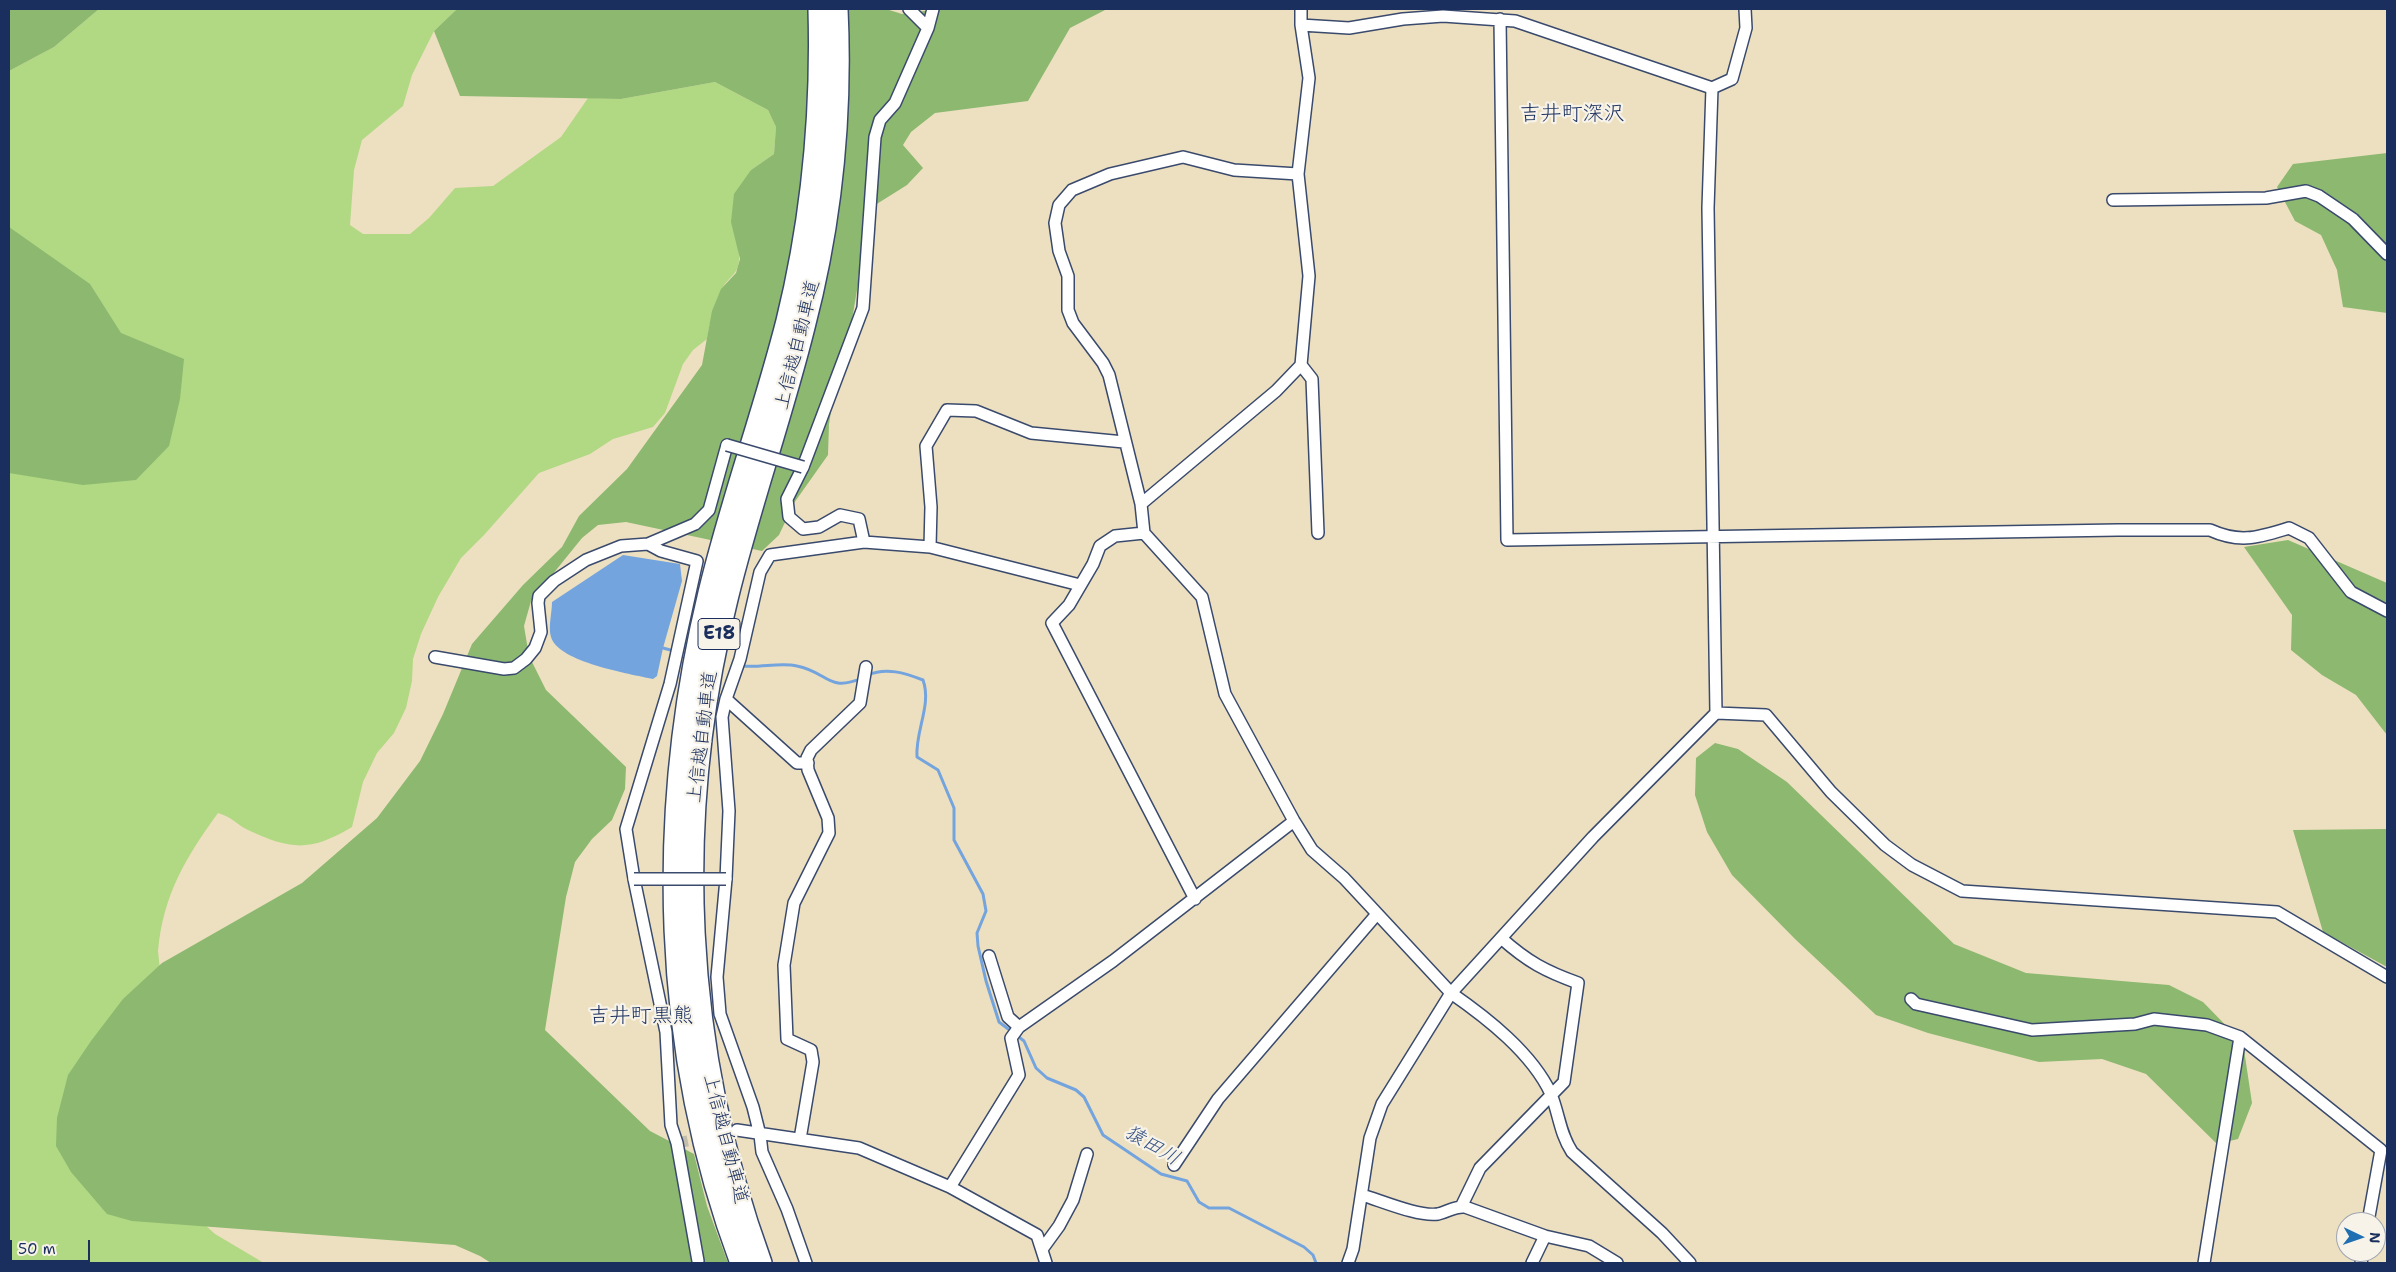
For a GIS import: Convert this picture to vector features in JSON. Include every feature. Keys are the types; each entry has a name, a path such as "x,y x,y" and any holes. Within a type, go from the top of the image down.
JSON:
{"highway":[{"name":"上信越自動車道","path":"741,1263 720,1203 688,1069 682,1022 675,925 674,863 677,780 689,686 709,590 774,369 798,274 813,181 817,133 819,9"},
{"name":"上信越自動車道","path":"761,1263 725,1152 707,1067 701,1023 693,922 696,782 707,693 727,599 792,375 805,324 824,232 836,133 837,9"}],"street":[{"path":"910,9 928,28"},
{"path":"864,542 859,519 840,515 819,527 803,529 789,516 787,499 803,467 863,308 875,137 880,120 895,102 928,28 933,9"},
{"path":"1141,504 1276,392 1301,364 1309,276 1298,174 1309,78 1301,25 1301,9"},
{"path":"1301,25 1349,28 1403,19 1443,16 1515,21 1551,31 1712,88 1732,79 1746,28 1745,9"},
{"path":"1500,19 1507,540 2128,530 2210,530 2222,536 2253,539 2289,528 2309,538 2351,592 2387,611"},
{"path":"1348,1263 1354,1249 1370,1138 1382,1104 1451,993 1593,837 1716,713 1708,208 1712,88"},
{"path":"1298,174 1234,170 1183,157 1110,174 1072,190 1059,204 1055,223 1059,250 1068,276 1068,310 1072,323 1103,363 1109,375 1124,442 1141,504 1144,533 1202,597 1225,694 1294,821 1312,850 1344,878 1451,993 1480,1015 1527,1058 1551,1095 1563,1138 1572,1152 1662,1233 1690,1263"},
{"path":"2113,200 2266,198 2306,191 2319,196 2353,219 2387,254"},
{"path":"1301,364 1312,379 1318,534"},
{"path":"930,547 932,507 926,446 947,410 976,411 1031,433 1124,442"},
{"path":"434,658 514,668 526,659 535,648 541,632 539,596 546,588 586,560 621,546 648,544 695,524 709,510 727,445 803,467"},
{"path":"1144,533 1115,536 1100,546 1069,605 1052,623 1196,899"},
{"path":"806,1263 787,1209 762,1152 760,1135 720,1014 717,977 726,879 729,811 722,717 726,699 740,659 760,572 770,555 864,542 930,547 1080,585"},
{"path":"648,544 697,562 670,684 626,828 634,879 666,1032 671,1125 677,1143 698,1261"},
{"path":"800,1139 813,1062 811,1050 787,1039 784,964 794,903 829,833 828,818 808,770 808,763 811,750 860,703 866,667"},
{"path":"726,699 797,763 808,763"},
{"path":"1716,713 1766,715 1831,792 1885,845 1912,864 1962,891 2277,912 2387,977"},
{"path":"950,1187 1020,1075 1011,1038 1019,1027 1113,961 1196,899 1294,821"},
{"path":"634,879 726,879"},
{"path":"1174,1165 1218,1099 1377,914"},
{"path":"1461,1207 1480,1168 1564,1082 1578,983 1551,973 1525,960 1501,938"},
{"path":"989,956 1008,1017 1019,1027"},
{"path":"1910,999 1916,1004 1977,1016 2032,1030 2135,1024 2154,1019 2207,1026 2240,1037 2381,1150 2370,1212"},
{"path":"2204,1263 2240,1037"},
{"path":"737,1130 760,1135 859,1148 950,1187 1037,1236 1043,1248 1046,1263"},
{"path":"1043,1248 1059,1226 1073,1200 1087,1154"},
{"path":"1362,1195 1422,1214 1439,1214 1461,1207 1545,1236 1589,1246 1617,1263"},
{"path":"1532,1263 1545,1236"}],"green space":[{"path":"9,9 99,9 54,47 9,71"},
{"path":"99,9 457,9 434,31 412,75 403,106 362,140 354,170 350,225 363,234 410,234 429,218 455,188 493,186 561,137 588,98 621,99 715,82 768,110 776,127 774,154 751,170 738,247 739,264 724,286 718,299 712,315 707,339 693,350 683,364 665,413 653,427 613,439 590,454 539,473 461,558 438,597 421,634 413,659 412,681 406,708 394,733 377,753 363,782 352,827 324,841 312,844 289,844 263,837 248,830 227,816 218,813 186,861 178,878 165,912 158,951 184,1206 215,1234 264,1263 9,1263 9,71 54,47"},
{"path":"457,9 886,9 902,14 939,9 1107,9 1070,28 1028,101 935,113 911,132 903,145 923,168 907,185 864,212 858,284 852,320 834,393 829,424 828,455 794,503 779,535 762,551 626,522 598,525 582,538 531,601 524,626 529,656 546,690 626,767 625,789 612,820 592,839 575,862 566,897 545,1030 650,1131 694,1154 707,1206 728,1263 491,1263 455,1245 132,1221 107,1214 71,1172 56,1146 57,1118 68,1075 123,999 162,963 302,883 377,818 420,761 443,714 472,644 523,585 562,547 579,516 627,469 702,365 712,311 721,289 736,273 740,259 731,222 734,194 751,170 774,154 776,127 768,110 715,82 621,99 460,96 434,31"},
{"path":"2387,153 2387,313 2343,307 2337,270 2321,235 2295,221 2277,187 2293,164"},
{"path":"9,227 90,284 121,333 184,359 180,399 169,446 136,480 83,485 9,473"},
{"path":"2288,540 2387,583 2387,735 2356,695 2322,675 2291,650 2292,615 2244,547"},
{"path":"1715,743 1738,749 1787,782 1954,944 2026,973 2169,985 2203,1002 2243,1043 2252,1103 2238,1139 2217,1144 2146,1074 2102,1059 2039,1062 1928,1033 1876,1015 1795,939 1732,875 1707,832 1695,795 1696,758"},
{"path":"2387,829 2387,967 2323,932 2293,830"}],"water":[{"path":"623,555 680,564 682,581 657,676 653,679 596,666 580,660 556,646 550,633 552,602"}],"waterway":[{"path":"663,648 674,651"},
{"path":"743,666 797,666 828,680 842,683 862,678"},
{"name":"猿田川","path":"868,675 889,671 923,680 926,699 918,738 917,757 938,770 954,808 954,840 983,894 986,911 977,933 978,946 986,981 999,1022 1024,1041 1036,1068 1047,1078 1076,1090 1084,1097 1103,1135 1161,1174 1187,1181 1199,1202 1209,1208 1229,1208 1304,1247 1313,1255 1316,1263"}],"tunnel":[{"path":"677,1143 706,1137"}],"district":[{"name":"吉井町深沢","path":"1572,115"},
{"name":"吉井町黒熊","path":"641,1017"}]}
